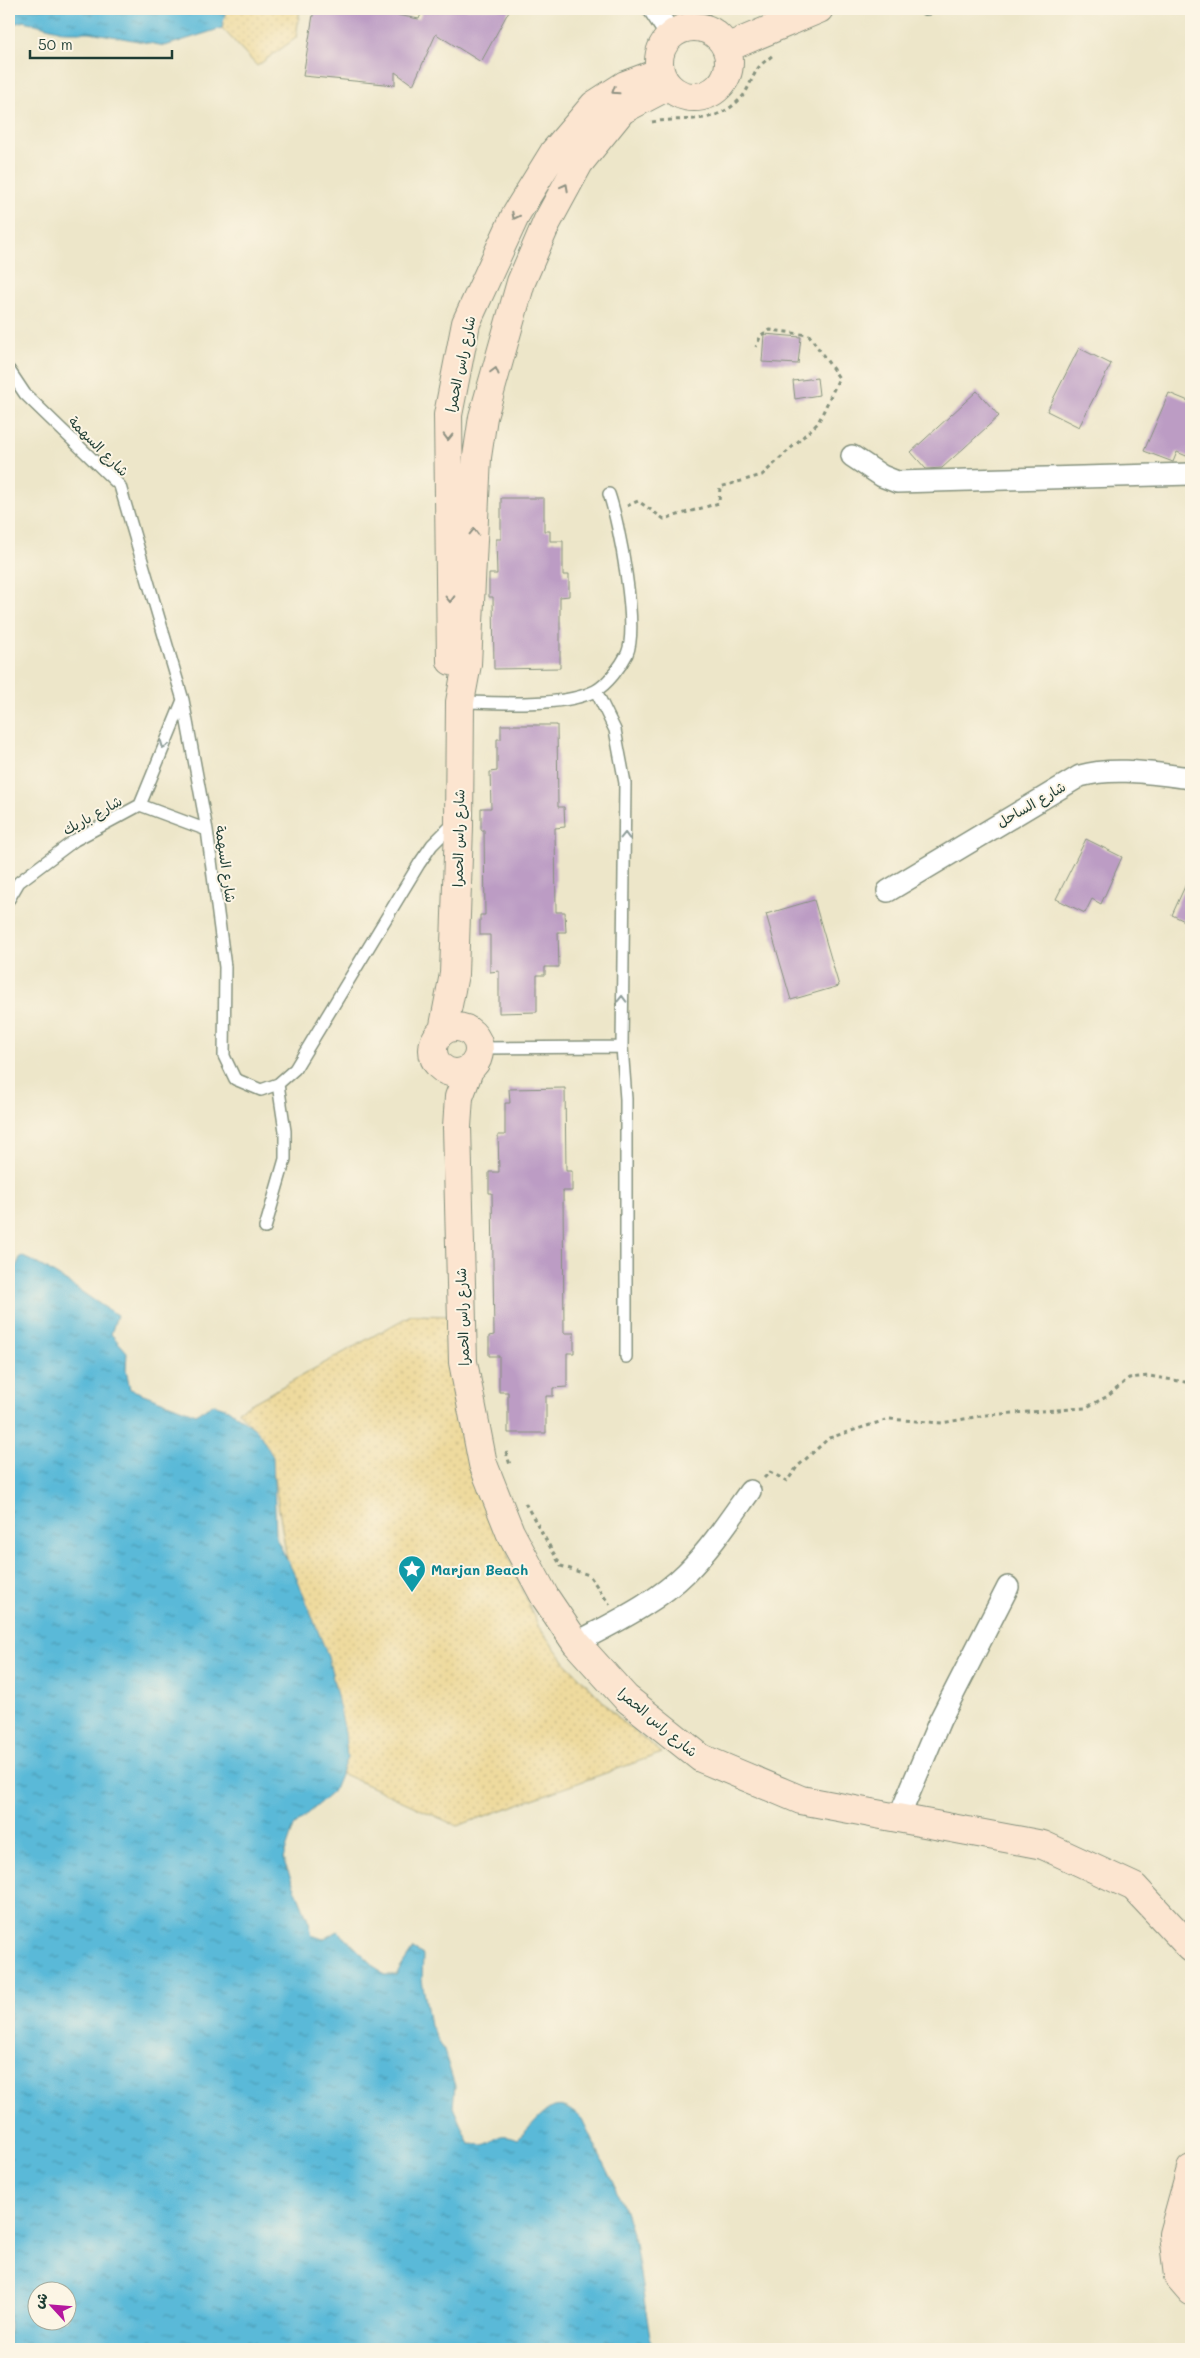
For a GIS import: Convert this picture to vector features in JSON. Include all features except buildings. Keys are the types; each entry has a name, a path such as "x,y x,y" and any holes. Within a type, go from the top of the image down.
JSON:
{"street":[{"path":"654,9 671,35"},
{"path":"729,35 727,76 719,87 707,95 693,98 680,94 664,79 660,52 671,35 686,27 702,27 717,34 729,35 778,26 819,9"},
{"name":"شارع راس الحمرا","path":"460,702 451,661 448,415 466,323 517,212 554,152 594,105 625,85 664,79"},
{"name":"شارع راس الحمرا","path":"664,79 622,110 579,163 547,222 521,282 483,417 477,458 467,664 460,702 459,822 454,974 464,1045 457,1127 462,1362 482,1464 510,1532 545,1597 576,1643 626,1698 702,1758 801,1800 1043,1845 1134,1887 1191,1948"},
{"path":"852,456 882,476 897,482 1191,474"},
{"name":"شارع الساحل","path":"888,891 1080,776 1102,772 1191,778"},
{"name":"شارع راس الحمرا","path":"457,1127 440,1067 433,1052 434,1044 464,1045"},
{"path":"440,1067 454,1074 464,1045"},
{"path":"576,1643 620,1619 684,1574 706,1551 750,1491"},
{"path":"900,1817 940,1720 1008,1587"},
{"path":"1191,2169 1173,2234 1178,2276 1191,2292"}],"lane":[{"name":"شارع السهمة","path":"9,370 25,394 120,486 183,700 207,830 225,968 224,1056 235,1079 260,1090 278,1084"},
{"path":"460,702 535,702 573,697 596,691 614,674 627,653 630,631 628,598 615,512 609,494"},
{"path":"596,691 615,730 626,783 622,1047 626,1099 626,1357"},
{"path":"140,805 183,700"},
{"name":"شارع باريك","path":"9,899 19,882 75,840 140,805 207,830"},
{"path":"265,1228 284,1159 285,1130 278,1084 295,1069 419,864 436,842 459,822"},
{"path":"464,1045 622,1047"}],"path":[{"path":"700,9 723,25 729,35"},
{"path":"643,124 667,120 696,121 722,114 742,97 759,67 783,47 778,26"},
{"path":"624,507 638,501 664,519 718,503 720,487 762,475 818,423 839,378 809,335 770,330 761,335 756,347"},
{"path":"750,1491 770,1472 787,1481 797,1467 829,1438 889,1419 942,1423 986,1415 1085,1408 1108,1396 1129,1378 1149,1376 1191,1383"},
{"path":"504,1445 513,1473"},
{"path":"523,1500 561,1566 589,1575 620,1619"}],"sand":[{"path":"226,9 300,9 296,38 257,66 222,28"},
{"name":"Marjan Beach","path":"411,1315 459,1316 508,1555 538,1626 565,1662 622,1721 662,1753 457,1826 341,1773 335,1686 287,1560 273,1471 262,1438 238,1411"}],"water":[{"path":"9,9 226,9 222,28 165,46 90,32 66,32 24,21 9,25"},
{"path":"21,1256 58,1276 117,1315 111,1334 127,1352 126,1369 130,1389 196,1414 213,1404 228,1409 258,1431 273,1457 276,1538 297,1579 328,1656 345,1732 347,1758 333,1792 294,1826 283,1859 309,1922 312,1935 323,1939 338,1931 384,1975 396,1975 413,1949 423,1955 422,1980 430,2025 444,2051 455,2086 453,2107 469,2144 487,2144 500,2136 517,2139 539,2117 554,2107 571,2110 582,2119 622,2202 635,2243 652,2349 9,2349 9,1281"}],"place":[{"name":"Marjan Beach","path":"412,1593"}]}
